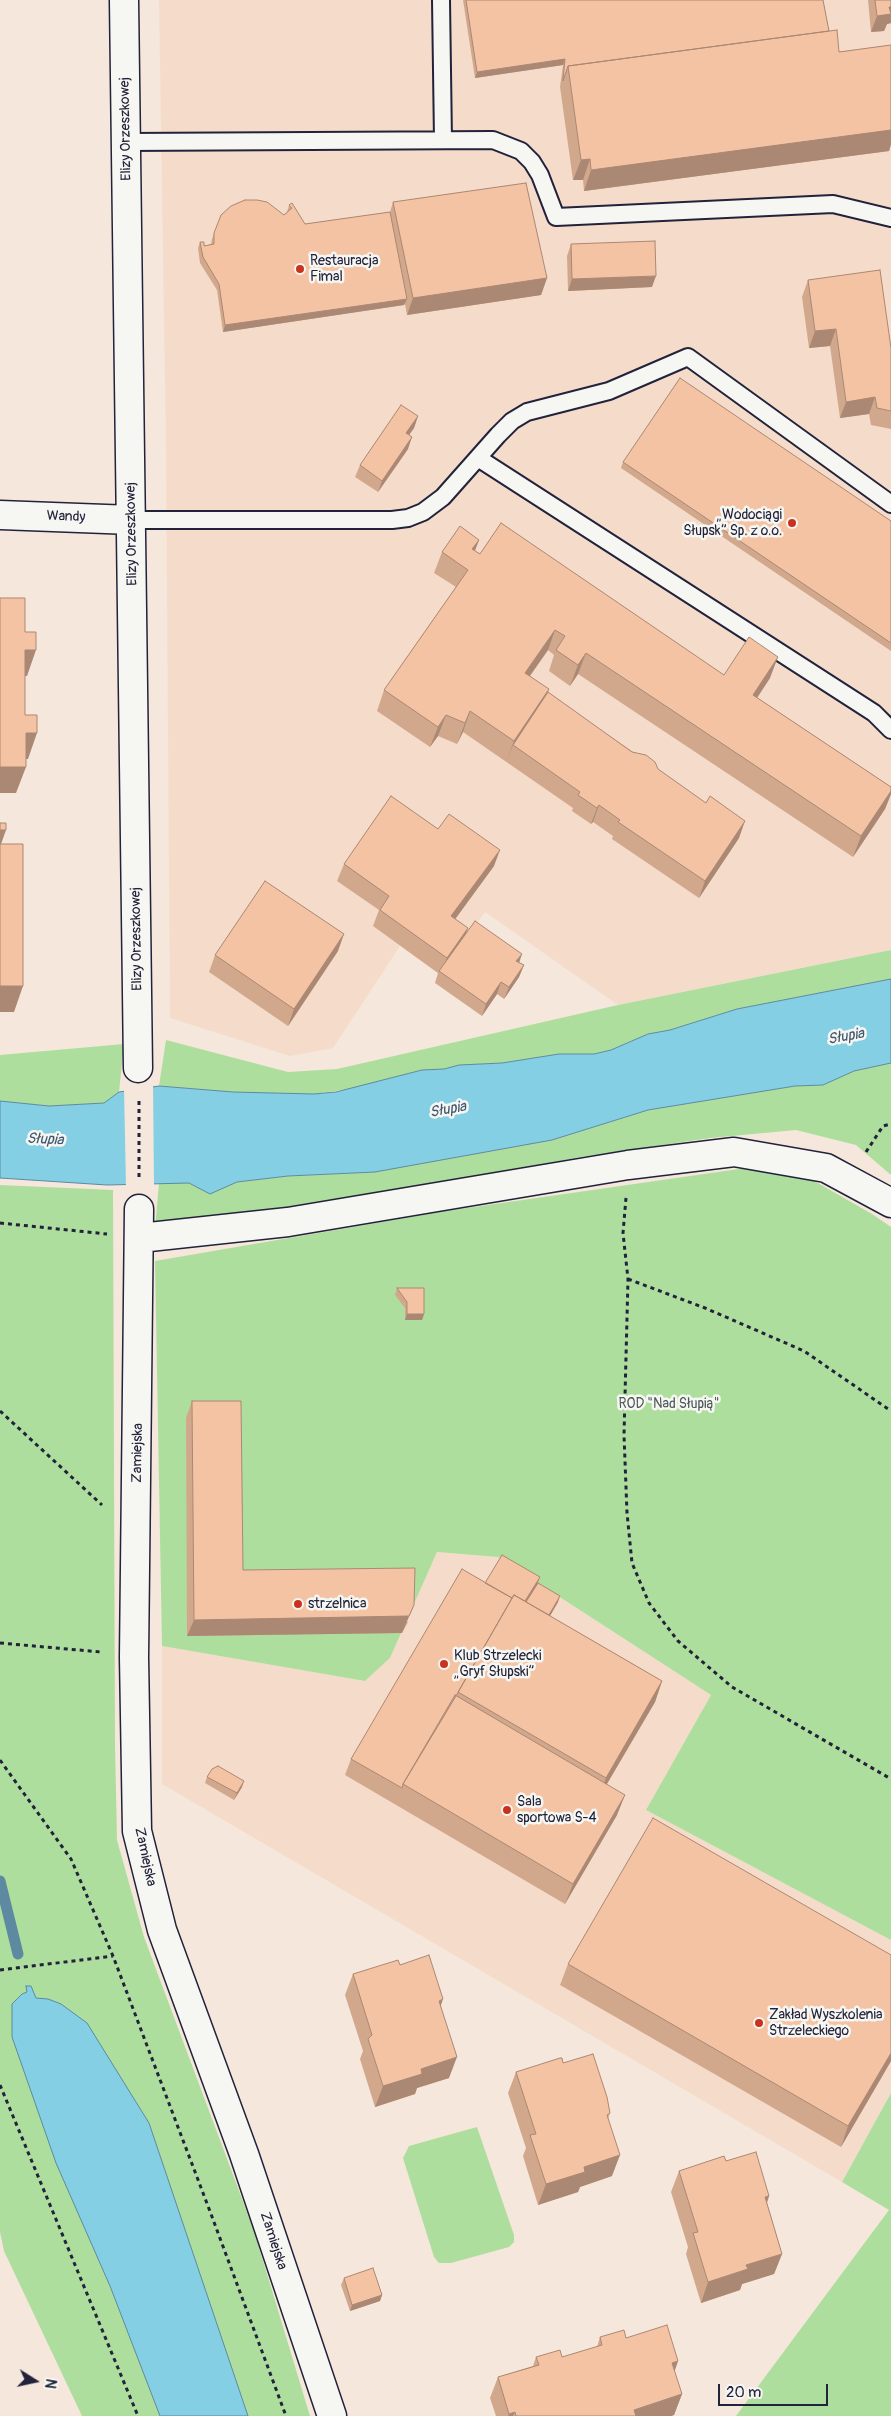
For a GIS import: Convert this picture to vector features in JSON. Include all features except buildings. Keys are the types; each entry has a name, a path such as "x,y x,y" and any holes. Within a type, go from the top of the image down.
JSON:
{"street":[{"name":"Elizy Orzeszkowej","path":"124,0 138,1068"},
{"name":"Wandy","path":"0,515 132,520"},
{"path":"140,1210 140,1238 288,1222 628,1165 734,1152 826,1168 891,1203"},
{"name":"Zamiejska","path":"140,1238 134,1657 137,1831 162,1930 244,2154 332,2416"}],"lane":[{"path":"441,0 443,140"},
{"path":"126,142 493,140 521,152 540,175 556,217 834,204 891,218"},
{"path":"132,520 392,520 408,518 423,512 443,497 512,421 527,412 608,391 650,371 688,357 891,504"},
{"path":"478,458 874,713 891,730"}],"path":[{"path":"138,1068 140,1210"},
{"path":"848,1179 883,1126 891,1124"},
{"path":"628,1165 623,1233 628,1280 624,1435 632,1563 649,1603 678,1641 732,1687 891,1779"},
{"path":"0,1223 140,1238"},
{"path":"628,1280 705,1308 804,1351 891,1411"},
{"path":"0,1411 137,1538"},
{"path":"0,1643 134,1657"},
{"path":"0,1760 71,1859 113,1956 212,2214 286,2416"},
{"path":"0,1970 113,1956"},
{"path":"0,2085 138,2416"}],"shaded area":[{"name":"„Wodociągi Słupsk” Sp. z o.o.","path":"159,0 891,0 891,950 618,1005 485,912 440,975 400,946 333,1048 290,1056 170,1018 166,446"},
{"path":"437,1552 498,1557 711,1695 646,1810 891,1940 891,2093 842,2182 162,1784 162,1646 365,1681 390,1658"}],"green space":[{"path":"891,950 891,979 737,1009 670,1030 648,1034 611,1050 594,1054 559,1054 502,1063 459,1065 444,1069 422,1070 356,1088 314,1094 233,1092 159,1086 166,1040 288,1072 337,1069 618,1005"},
{"path":"124,1044 119,1092 104,1103 49,1106 0,1101 0,1055"},
{"path":"891,1063 891,1175 856,1145 796,1130 710,1138 575,1158 357,1201 155,1229 159,1183 189,1183 210,1193 237,1182 288,1176 375,1172 552,1140 648,1110 795,1086 823,1085 854,1071"},
{"name":"ROD \"Nad Słupią\"","path":"746,1168 809,1178 891,1227 891,1940 646,1810 711,1695 498,1557 437,1552 390,1658 365,1681 162,1646 155,1261 446,1211"},
{"path":"0,1185 113,1190 117,1840 144,1937 254,2231 310,2416 82,2416 4,2251 0,2232"},
{"path":"891,2093 891,2416 736,2416 889,2210 842,2182"},
{"path":"477,2127 514,2235 514,2242 509,2247 451,2263 439,2263 434,2257 403,2158 409,2146"}],"water":[{"name":"Słupia","path":"891,979 891,1063 854,1071 823,1085 795,1086 648,1110 552,1140 375,1172 288,1176 237,1182 210,1194 189,1183 107,1185 0,1178 0,1101 49,1106 104,1103 119,1092 159,1086 233,1092 314,1094 336,1092 422,1070 444,1069 459,1065 502,1063 559,1054 594,1054 611,1050 648,1034 670,1030 737,1009"},
{"path":"26,1986 31,1986 36,1998 48,1999 61,2004 87,2023 149,2123 248,2416 160,2416 110,2286 56,2163 12,2037 12,2004 22,1994 27,1992"}],"pier":[{"path":"153,1084 154,1185 126,1187 124,1088"}],"waterway":[{"path":"0,1881 18,1954"}],"place":[{"name":"Restauracja Fimal","path":"300,269"},
{"name":"„Wodociągi Słupsk” Sp. z o.o.","path":"792,523"},
{"name":"strzelnica","path":"298,1604"},
{"name":"Klub Strzelecki „Gryf Słupski”","path":"444,1664"},
{"name":"Sala sportowa S-4","path":"507,1810"},
{"name":"Zakład Wyszkolenia Strzeleckiego","path":"759,2023"}]}
